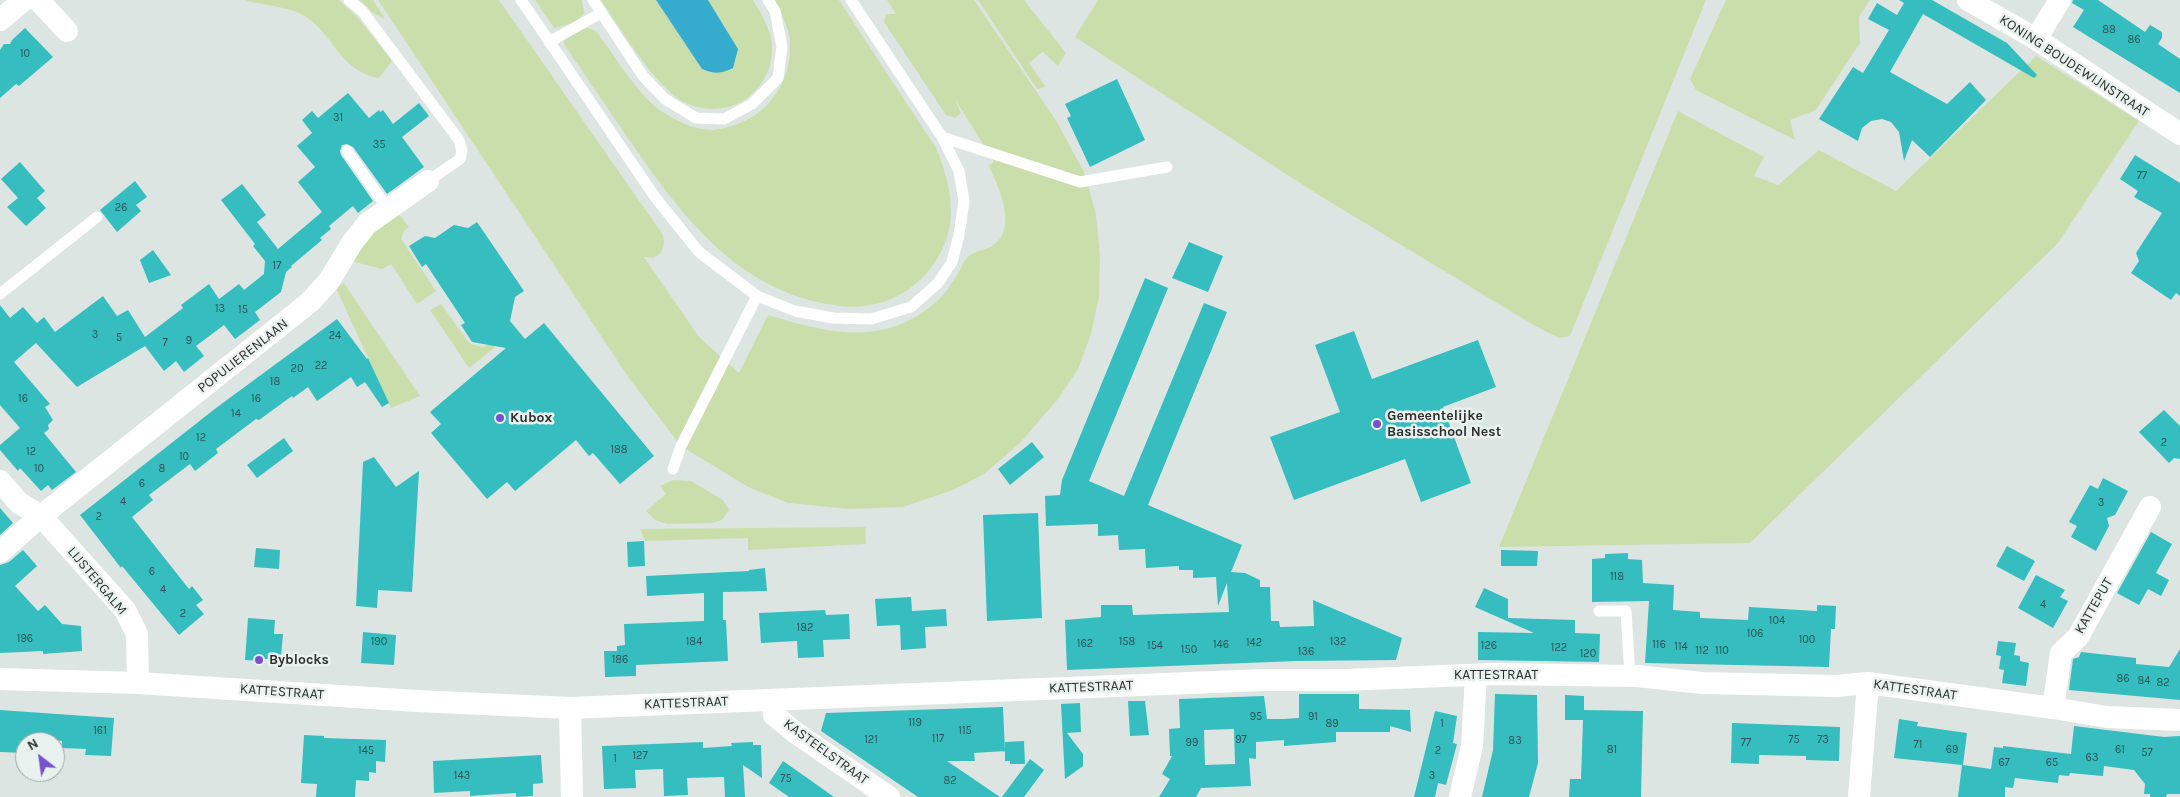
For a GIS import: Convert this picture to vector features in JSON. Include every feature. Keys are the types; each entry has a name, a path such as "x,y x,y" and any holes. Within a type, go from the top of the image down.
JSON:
{"street":[{"path":"0,20 24,0"},
{"path":"38,0 67,31"},
{"name":"KONING BOUDEWIJNSTRAAT","path":"1968,0 2036,39 2180,134"},
{"path":"2036,39 2060,0"},
{"name":"POPULIERENLAAN","path":"42,516 310,302 329,281 367,224 428,181"},
{"name":"LIJSTERGALM","path":"0,481 19,503 42,516 124,610 137,634 138,683"},
{"name":"KATTEPUT","path":"2053,708 2061,653 2078,637 2150,507"},
{"path":"0,552 42,516"},
{"path":"1460,797 1472,746 1476,675"},
{"name":"KATTESTRAAT","path":"0,679 138,683 418,701 570,708 1264,680 1345,680 1476,675 1630,676 1702,683 1836,686 1868,683 2107,717 2180,720"},
{"path":"1860,797 1868,683"},
{"name":"KASTEELSTRAAT","path":"773,700 774,715 796,733 889,797"},
{"path":"570,708 572,797"}],"lane":[{"path":"349,0 363,12 459,140 462,151 460,160 428,181"},
{"path":"521,0 655,197 699,252 757,296 795,311 833,318 870,319 911,307 938,283 952,262 959,235 964,201 959,171 942,138 851,0"},
{"path":"592,0 643,76 664,98 696,118 724,118 752,104 778,78 782,47 775,11 768,0"},
{"path":"549,42 601,13"},
{"path":"942,138 1080,182 1167,167"},
{"path":"347,151 388,209"},
{"path":"0,294 97,217"},
{"path":"673,469 681,446 757,296"},
{"path":"1599,611 1626,611 1630,676"}],"green space":[{"path":"245,0 339,0 359,19 392,61 379,78 365,74 344,59 321,30 301,14"},
{"path":"360,0 373,0 385,19 373,13"},
{"path":"378,0 499,0 663,235 664,245 662,251 654,258 644,257 699,337 739,373 768,315 834,331 876,331 897,326 917,316 937,301 950,286 967,258 973,253 992,246 1000,239 1004,230 1005,220 1002,198 989,165 994,162 955,99 961,113 955,118 946,115 884,22 886,14 896,14 887,0 974,0 1057,122 1084,172 1096,214 1100,257 1099,297 1091,334 1078,369 1058,399 1020,443 984,474 953,490 903,507 849,509 788,503 748,487 681,446 631,381"},
{"path":"535,0 582,0 584,13 574,22 554,28"},
{"path":"601,0 656,0 702,69 728,32 708,0 753,0 766,23 772,42 770,66 754,92 742,101 728,107 713,109 698,107 682,101 671,93 649,69"},
{"path":"775,0 839,0 936,148 950,195 950,225 946,240 940,255 921,279 912,287 890,300 853,307 804,299 772,286 744,269 717,248 693,224 650,170 564,44 564,40 586,27 596,31 634,84 661,111 690,126 710,130 719,129 742,123 764,108 773,98 786,74 790,40 785,22"},
{"path":"978,0 1024,0 1066,53 1058,66 1043,52 1029,63 1046,87 1037,89"},
{"path":"1098,0 1706,0 1570,336 1559,338 1535,326 1317,194 1075,37"},
{"path":"1726,0 1870,0 1859,17 1860,43 1816,110 1790,120 1795,140 1696,90 1690,79"},
{"path":"2036,56 2139,121 2058,243 1750,543 1499,547 1678,111 1764,157 1754,176 1778,185 1819,150 1896,191"},
{"path":"397,211 409,227 404,231 401,239 436,291 417,304 391,264 382,269 347,260 361,241"},
{"path":"344,283 420,396 391,408 336,288"},
{"path":"441,304 470,344 484,347 492,341 495,347 469,368 430,310"},
{"path":"673,480 691,481 723,500 729,510 722,520 712,523 667,524 655,520 646,511 666,494 660,486"},
{"path":"865,527 866,544 748,550 748,538 645,541 640,529"}],"water":[{"path":"656,0 708,0 738,49 733,68 718,73 702,69"}],"building":[{"path":"1899,0 1932,0 2007,43 2037,75 2034,78 1923,14 1890,72 1947,104 1970,82 1986,100 1930,157 1912,140 1904,161 1899,132 1891,122 1882,119 1871,121 1862,128 1858,141 1819,119 1853,67 1863,73 1889,30 1868,19 1877,3 1897,15 1904,3"},
{"path":"2073,0 2098,0 2145,32 2150,25 2162,32 2162,38 2158,44 2180,59 2180,93 2073,27 2084,10 2072,3"},
{"path":"25,28 53,57 19,86 16,84 0,98 0,50 4,44 10,44"},
{"path":"1117,79 1145,140 1090,167 1067,118 1071,116 1065,104"},
{"path":"348,93 369,118 379,110 380,112 383,110 393,124 419,103 429,116 402,137 424,167 387,194 353,147 347,144 342,145 341,155 373,201 358,213 353,206 329,226 331,229 320,238 322,240 291,266 286,272 281,292 255,312 260,320 235,339 224,325 196,346 204,356 184,372 176,361 164,371 145,346 77,387 36,343 14,362 50,404 45,407 53,420 48,425 49,429 44,433 76,472 52,490 48,485 41,491 20,468 18,471 0,450 0,445 20,428 0,405 0,305 10,318 23,307 37,323 44,317 55,332 103,296 117,316 128,310 145,337 183,308 181,305 209,284 219,299 239,284 244,290 264,274 265,261 253,246 255,244 221,200 242,184 266,215 257,222 278,249 322,212 298,182 315,167 297,146 312,133 302,120 312,111 318,118"},
{"path":"2135,155 2180,183 2180,296 2176,293 2171,300 2131,273 2139,261 2136,253 2162,213 2134,197 2138,191 2120,179"},
{"path":"20,162 45,191 37,198 46,208 26,226 7,207 18,198 1,179"},
{"path":"135,181 147,197 136,205 141,211 117,232 100,210"},
{"path":"477,222 524,291 515,297 510,321 525,339 544,323 654,456 620,484 593,453 589,456 576,440 515,491 507,482 487,499 431,433 441,424 430,412 506,348 472,342 461,325 465,323 426,264 422,267 409,246 425,236 435,238 454,225 468,228"},
{"path":"1189,242 1223,256 1208,292 1172,278"},
{"path":"153,250 171,275 149,283 140,260"},
{"path":"1145,278 1168,288 1089,481 1124,496 1204,303 1227,312 1148,505 1242,545 1231,572 1245,573 1260,580 1260,587 1270,587 1271,621 1279,621 1280,627 1314,626 1313,600 1402,638 1396,660 1297,661 1067,670 1065,620 1101,617 1101,605 1132,605 1133,615 1229,612 1227,583 1218,606 1216,577 1193,578 1193,570 1179,570 1179,566 1146,568 1145,549 1119,550 1118,535 1098,536 1098,524 1046,526 1045,496 1060,495 1062,480"},
{"path":"337,319 368,358 389,403 382,407 365,382 357,387 351,377 317,401 308,387 259,420 256,419 216,449 218,453 195,471 190,464 149,495 153,500 132,517 189,589 192,586 203,600 196,605 204,614 179,635 122,566 121,568 80,515 216,408"},
{"name":"Gemeentelijke Basisschool Nest","path":"1354,331 1372,379 1478,340 1496,387 1443,407 1471,483 1421,502 1405,459 1294,500 1270,437 1340,412 1315,345"},
{"path":"2164,410 2180,426 2180,459 2174,458 2169,463 2139,432"},
{"path":"284,438 293,451 257,478 247,465"},
{"path":"1032,442 1044,457 1010,485 998,469"},
{"path":"374,457 396,487 419,471 412,592 378,590 377,608 356,606 363,462"},
{"path":"2103,478 2128,491 2115,515 2107,518 2109,526 2096,551 2071,537 2077,526 2069,522 2090,485 2098,489"},
{"path":"0,508 13,523 0,535"},
{"path":"1038,513 1042,618 987,621 983,515"},
{"path":"2151,532 2172,544 2156,573 2169,580 2161,596 2148,589 2139,605 2117,593"},
{"path":"644,541 645,566 628,567 627,542"},
{"path":"2007,546 2035,561 2024,581 1996,566"},
{"path":"256,548 280,550 279,569 254,567"},
{"path":"23,550 37,566 15,586 38,611 45,605 62,624 81,626 82,651 43,654 43,651 0,653 0,565 9,562"},
{"path":"1501,550 1538,551 1537,566 1501,566"},
{"path":"1628,553 1628,559 1642,560 1643,583 1674,585 1673,610 1700,612 1700,618 1748,620 1749,607 1817,611 1817,605 1836,606 1835,629 1831,629 1829,667 1645,663 1649,601 1592,602 1592,559 1605,558 1605,554"},
{"path":"765,568 767,591 723,592 723,620 726,620 728,661 636,665 636,676 605,677 604,651 617,651 617,646 625,645 624,624 704,621 704,593 647,596 646,576 749,571"},
{"path":"2036,575 2065,590 2060,597 2068,601 2053,628 2018,608"},
{"path":"1484,588 1508,599 1508,618 1575,620 1575,633 1600,634 1599,662 1478,660 1478,632 1534,633 1475,607"},
{"path":"911,597 912,611 946,609 947,626 925,627 926,648 901,650 900,625 877,626 875,599"},
{"path":"825,610 826,615 849,614 850,639 823,640 824,657 798,658 797,641 761,643 759,613"},
{"path":"248,618 275,620 274,634 283,634 281,656 273,655 272,659 264,659 264,661 245,660"},
{"path":"363,632 396,635 394,665 361,663"},
{"path":"1998,641 2016,643 2014,655 2020,656 2020,661 2029,663 2026,686 2002,683 2004,670 1999,669 2001,656 1996,655"},
{"path":"2180,649 2180,700 2069,690 2073,659 2079,657 2081,652 2136,658 2136,664 2169,667"},
{"path":"1299,694 1359,694 1359,709 1410,710 1411,732 1390,726 1390,732 1336,732 1336,742 1284,746 1284,740 1256,742 1256,759 1249,758 1251,786 1201,788 1196,797 1159,797 1170,779 1162,774 1172,756 1170,756 1169,729 1180,728 1179,699 1264,696 1267,719 1299,718","holes":["1234,729 1235,764 1205,765 1204,730"]},
{"path":"1495,694 1537,695 1538,763 1529,797 1482,797 1493,750"},
{"path":"1565,695 1584,696 1584,710 1643,711 1641,797 1569,797 1570,779 1581,779 1583,720 1565,720"},
{"path":"1128,701 1145,701 1149,735 1130,736"},
{"path":"1080,703 1081,732 1067,733 1083,754 1083,766 1065,779 1061,704"},
{"path":"1003,707 1005,751 974,753 975,761 947,761 1000,797 918,797 821,731 826,713"},
{"path":"0,710 114,718 111,756 85,755 86,749 65,748 65,732 15,732 15,753 0,752"},
{"path":"1435,711 1457,716 1453,743 1457,744 1446,785 1438,783 1435,797 1414,797"},
{"path":"1899,719 1918,722 1917,726 1967,733 1963,765 1991,769 1994,747 2003,748 2003,746 2071,754 2074,726 2164,737 2180,736 2180,794 2167,794 2166,797 2150,797 2150,794 2144,794 2145,784 2134,770 2104,766 2103,776 2070,773 2069,776 2059,775 2058,783 2015,778 2013,788 2005,787 2005,797 1958,797 1962,765 1894,758"},
{"path":"1732,723 1840,727 1839,761 1806,760 1806,756 1759,755 1759,764 1731,763"},
{"path":"304,735 324,736 324,738 386,740 385,762 376,761 376,773 369,772 369,781 356,780 355,797 316,797 317,784 301,783"},
{"path":"1024,741 1025,764 1010,764 1010,761 1005,761 1005,742"},
{"path":"703,742 703,748 732,746 731,743 753,742 753,745 761,745 762,778 743,765 745,797 725,797 724,777 687,778 688,795 664,796 663,769 635,770 636,788 604,789 602,746"},
{"path":"541,755 543,783 533,784 533,796 516,797 516,793 470,796 470,791 434,793 433,761"},
{"path":"1030,759 1044,770 1024,797 1002,797"},
{"path":"783,761 834,797 789,797 769,783"}],"place":[{"name":"Kubox","path":"500,418"},
{"name":"Gemeentelijke Basisschool Nest","path":"1377,424"},
{"name":"Byblocks","path":"259,660"}]}
